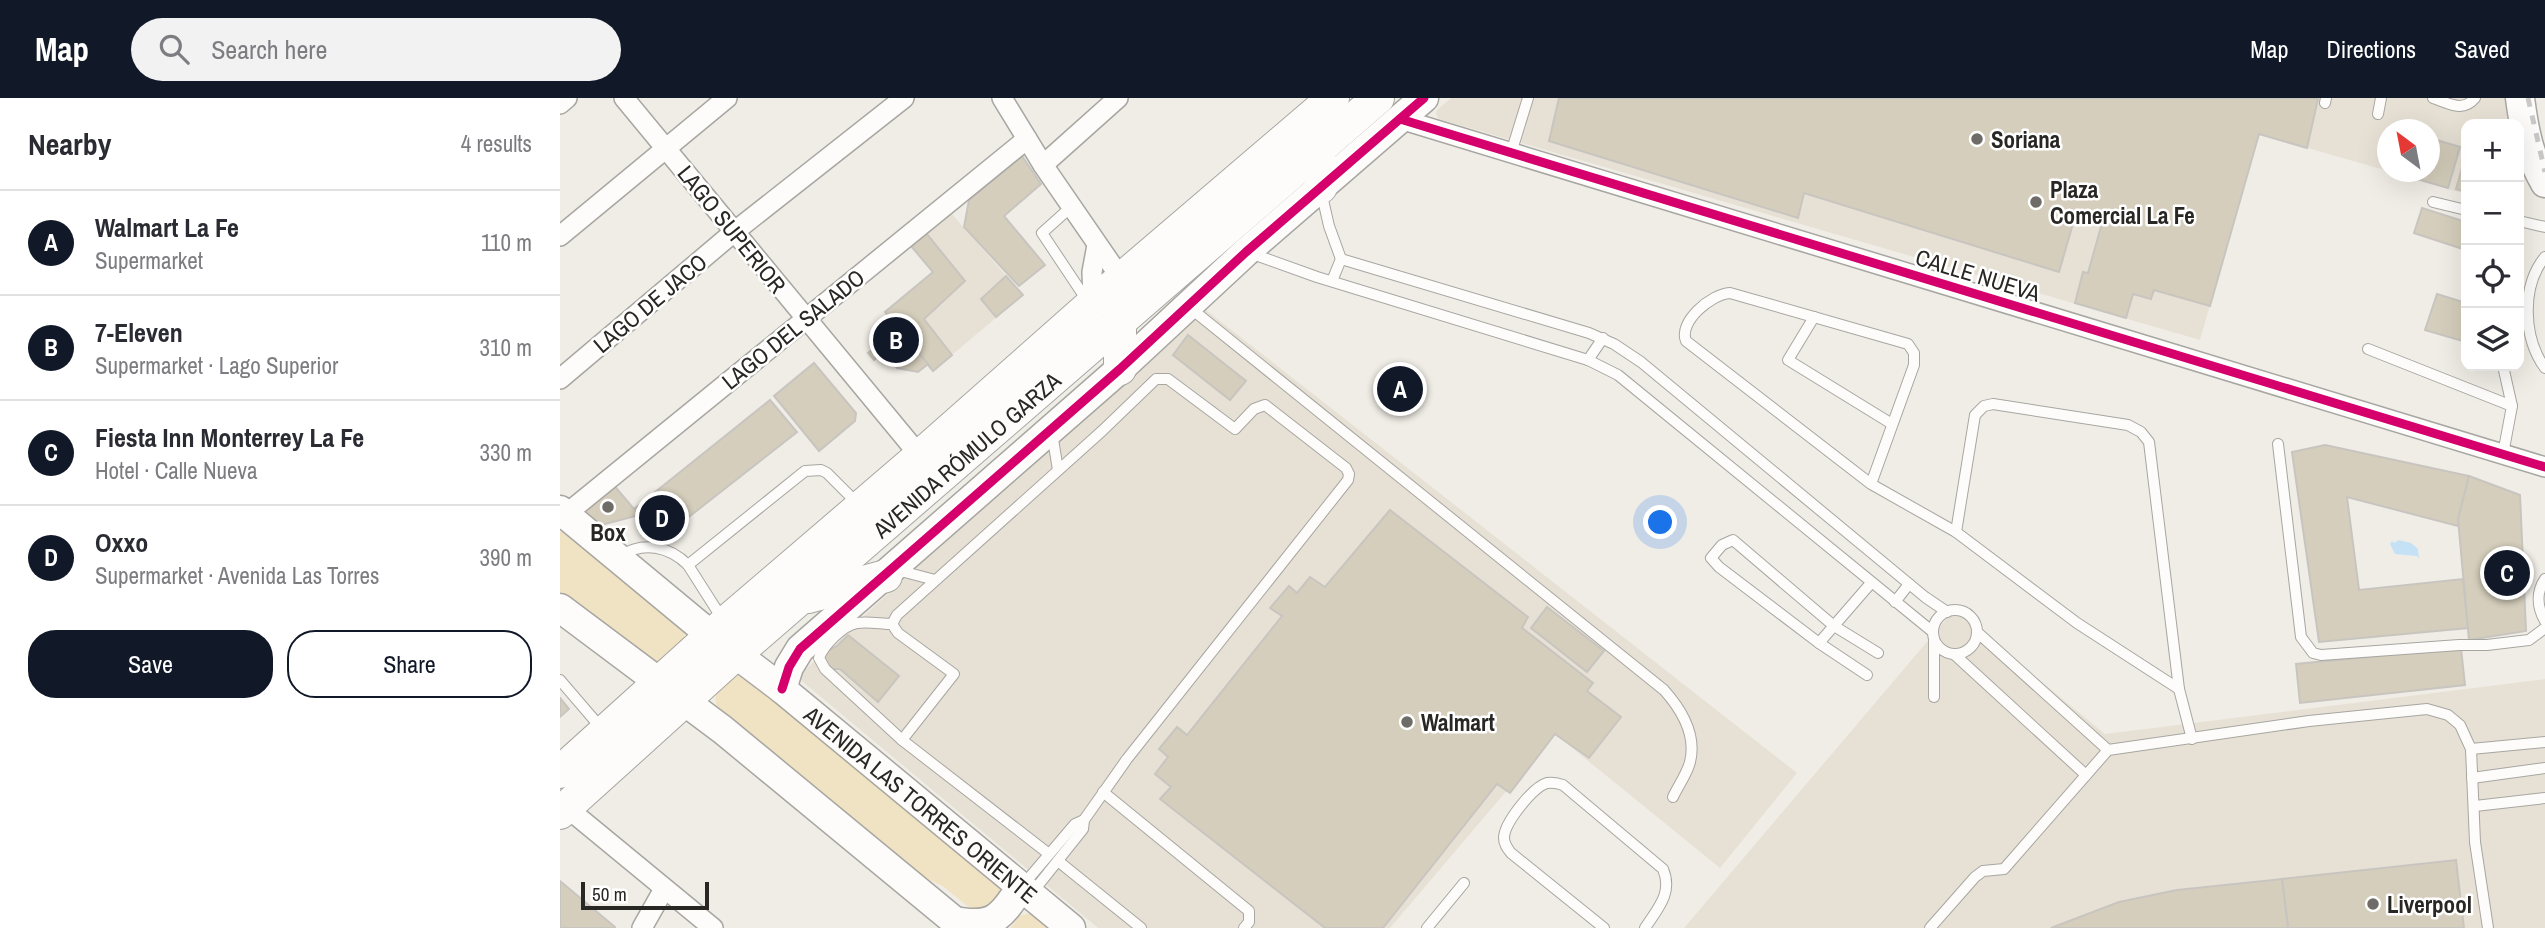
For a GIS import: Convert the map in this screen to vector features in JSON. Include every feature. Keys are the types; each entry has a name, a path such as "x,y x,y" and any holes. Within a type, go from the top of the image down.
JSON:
{"main road":[{"name":"AVENIDA RÓMULO GARZA","path":"724,638 800,599 1127,303 1333,98"},
{"name":"AVENIDA RÓMULO GARZA","path":"563,810 724,638 861,508 1092,304 1127,303 1318,149 1389,108"},
{"path":"1318,149 1321,187"},
{"path":"1120,369 1127,303"},
{"path":"800,599 890,573"},
{"name":"AVENIDA RÓMULO GARZA","path":"560,772 605,732 673,692"}],"street":[{"path":"560,104 567,98"},
{"name":"LAGO SUPERIOR","path":"624,98 920,456"},
{"path":"560,236 727,98"},
{"name":"LAGO DE JACO","path":"560,379 734,232 904,98"},
{"path":"1002,98 1097,245 1127,303"},
{"path":"1043,165 1118,98"},
{"path":"782,689 789,667 800,649 1052,430 1321,187 1389,108 1424,98"},
{"path":"2519,98 2525,137 2545,183"},
{"name":"CALLE NUEVA","path":"1389,108 1511,154 2545,467"},
{"name":"LAGO DEL SALADO","path":"562,515 1027,139"},
{"path":"1092,304 1097,245"},
{"name":"AVENIDA LAS TORRES ORIENTE","path":"562,515 724,638 1071,928"},
{"path":"560,608 673,692 958,924 980,925 996,920 1026,891"},
{"path":"563,810 713,928"},
{"path":"642,928 664,889"},
{"path":"1004,928 1026,891"}],"lane":[{"path":"1511,154 1528,98"},
{"path":"2378,114 2381,98"},
{"path":"2432,98 2459,107 2468,105 2475,98"},
{"path":"1321,187 1329,226 1341,259 1332,281"},
{"path":"2433,202 2461,209"},
{"path":"1071,207 1042,233 1092,304"},
{"path":"2524,223 2545,228"},
{"path":"1247,252 1588,360 1618,374 1895,602 1947,653 1955,655 2086,775"},
{"path":"2545,257 2533,276 2528,305 2534,347 2545,368"},
{"path":"1341,259 1603,338 1641,362 1909,584 1947,612"},
{"path":"1871,484 1914,365 1914,353 1908,344 1730,293 1712,297 1684,327 1686,341 1871,484 1956,532 2077,623 2179,689"},
{"path":"1188,307 1664,690 1678,706 1688,724 1690,740 1690,761 1673,797"},
{"path":"1814,317 1788,360 1892,424"},
{"path":"1588,360 1603,338"},
{"path":"2368,349 2512,406"},
{"path":"2503,454 2512,406 2504,371"},
{"path":"892,624 897,615 1102,432 1151,382 1161,378 1168,379 1235,429 1254,409 1265,405 1346,468 1348,480 1084,820 1075,824 1054,858 1026,891"},
{"path":"1956,532 1975,415 1984,406 1993,404 2128,425 2141,432 2149,442 2179,689 2192,739"},
{"path":"1052,430 1058,470"},
{"path":"2278,444 2301,636 2313,653 2487,645 2529,640 2545,628"},
{"path":"688,565 805,471 821,470 827,473 861,508"},
{"path":"1867,675 1819,643 1719,567 1712,558 1722,545 1733,540 1834,626 1878,653"},
{"path":"617,557 638,547 662,547 680,557 688,565 724,638"},
{"path":"890,573 935,580"},
{"path":"2545,579 2538,593 2539,611 2545,621"},
{"path":"1819,643 1871,583"},
{"path":"1895,602 1909,584"},
{"path":"1934,697 1933,637 1939,616 1955,610 1971,617 1978,632 1971,648 1955,655"},
{"path":"892,624 856,623 838,635 821,651 819,658 825,669 902,740 1141,928"},
{"path":"892,624 898,633 954,674 902,740"},
{"path":"1978,632 2108,750"},
{"path":"560,680 605,732"},
{"path":"1930,928 1975,877 1983,871 2004,869 2108,750 2309,721 2427,709 2448,715 2456,721 2471,749 2475,842 2488,928"},
{"path":"2471,749 2545,742"},
{"path":"2472,778 2545,768"},
{"path":"1604,928 1511,853 1504,841 1507,827 1532,792 1546,783 1563,785 1664,869 1668,886 1666,896 1645,928"},
{"path":"1104,792 1249,911 1250,917 1244,928"},
{"path":"2475,806 2545,798"},
{"path":"1427,928 1464,883"}],"shaded area":[{"name":"Plaza Comercial La Fe","path":"1451,98 2505,98 2507,119 2461,119 2461,193 2423,182 2440,182 2440,119 2377,119 2377,168 2259,134 2200,340 1439,119 1437,110"},
{"path":"950,212 1023,295 933,371 885,312 933,273 911,246"},
{"path":"1202,307 1797,773 1720,868 1555,734 1390,928 1098,928 797,677"},
{"path":"571,530 686,630 682,644 656,665 560,591 560,532"},
{"path":"1954,610 2105,734 2545,679 2545,928 1684,928"},
{"path":"736,670 743,671 1000,884 1001,894 990,909 978,910 967,906 944,887 906,868 724,720 716,705 716,693"},
{"path":"1031,913 1056,928 1011,928 1019,916"}],"water":[{"path":"2399,540 2411,543 2418,549 2419,559 2417,556 2395,554 2390,544"}],"building":[{"name":"Plaza Comercial La Fe","path":"1559,98 2318,99 2307,148 2259,134 2210,306 2154,290 2151,299 2133,294 2126,318 2075,303 2083,272 2088,273 2104,216 2077,210 2059,272 1804,193 1798,218 1549,141"},
{"path":"2440,141 2460,147 2448,188 2427,182 2440,182"},
{"path":"1022,156 1041,184 1004,216 1045,265 1019,286 964,227 969,200"},
{"path":"2461,172 2461,190 2456,189"},
{"path":"2422,208 2461,220 2461,248 2414,233"},
{"path":"926,233 965,281 924,319 952,355 933,371 885,312 933,272 911,246"},
{"path":"1006,276 1023,295 996,317 981,299"},
{"path":"2437,294 2461,301 2461,341 2425,330"},
{"path":"899,329 928,364 918,372 897,368 885,351 874,360 868,353"},
{"path":"1188,335 1246,381 1230,400 1173,355"},
{"path":"814,363 856,413 855,421 819,451 774,396"},
{"path":"770,400 797,432 676,527 639,515 594,527 576,512 611,482 634,509"},
{"path":"2325,445 2469,476 2458,526 2347,497 2359,590 2463,579 2468,628 2319,642 2292,452"},
{"path":"2469,476 2520,495 2526,631 2469,640 2458,519"},
{"name":"Walmart","path":"1390,510 1528,617 1522,628 1593,683 1587,691 1621,717 1589,758 1555,734 1510,793 1497,784 1383,928 1325,928 1160,799 1171,787 1155,774 1168,757 1159,749 1177,727 1187,735 1282,616 1270,608 1289,586 1297,593 1310,577 1325,587"},
{"path":"1547,607 1604,651 1587,672 1531,628"},
{"path":"848,635 899,676 878,702 840,669 830,669 825,663 827,651"},
{"path":"2461,648 2465,685 2300,703 2296,664"},
{"path":"560,698 569,709 560,717"},
{"name":"Liverpool","path":"2456,860 2464,928 2288,928 2282,879"},
{"path":"2282,879 2288,928 2051,928 2119,902 2177,890"},
{"path":"560,881 615,927 560,928"}],"railway":[{"path":"2528,98 2545,172"}],"cycle path":[{"path":"782,689 789,667 800,649 1120,369 1246,252 1424,98"},
{"path":"1400,119 2545,467"}],"place":[{"name":"Soriana","path":"1977,139"},
{"name":"Plaza Comercial La Fe","path":"2036,202"},
{"name":"7-Eleven","path":"896,340"},
{"name":"Walmart La Fe","path":"1400,389"},
{"name":"Box","path":"608,507"},
{"name":"Oxxo","path":"662,518"},
{"name":"Fiesta Inn Monterrey La Fe","path":"2507,573"},
{"name":"Walmart","path":"1407,722"},
{"name":"Liverpool","path":"2373,904"}]}
